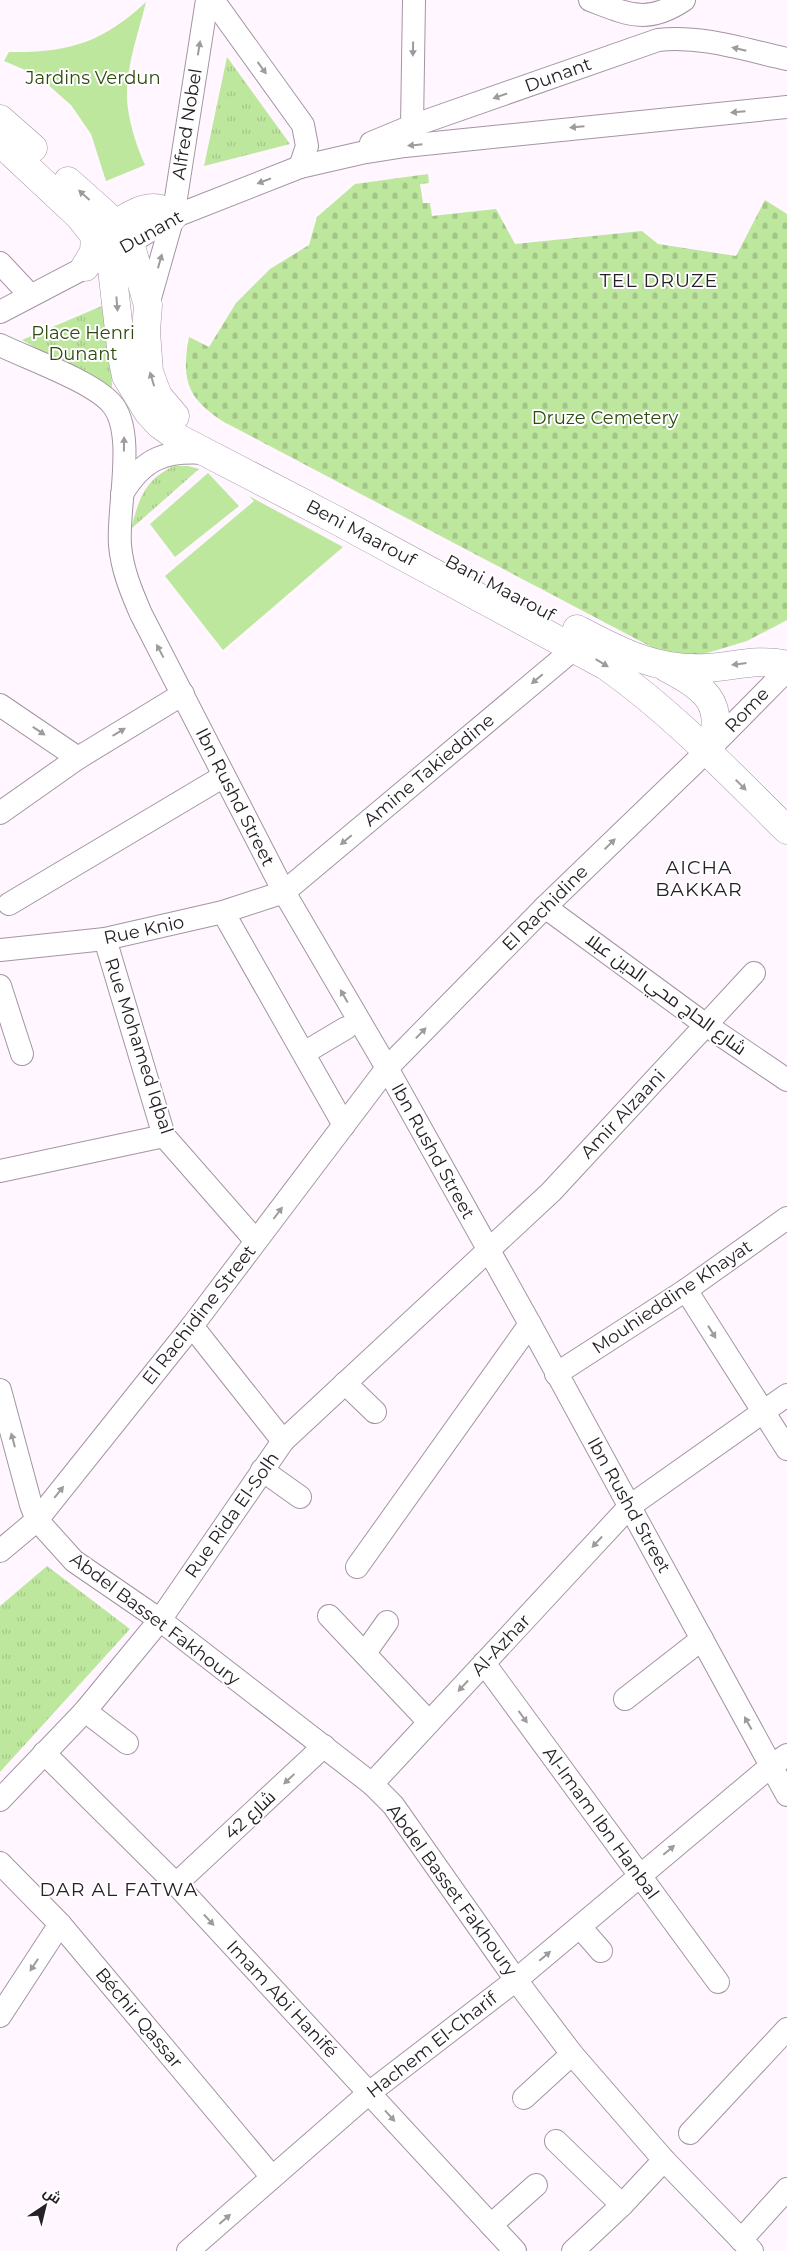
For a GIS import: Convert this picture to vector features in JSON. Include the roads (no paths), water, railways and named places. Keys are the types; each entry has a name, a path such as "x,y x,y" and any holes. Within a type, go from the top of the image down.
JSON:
{"main road":[{"path":"0,119 106,245 148,305"},
{"path":"0,142 80,216 106,245"},
{"path":"106,245 136,212 149,208 161,208 173,217"},
{"name":"Beni Maarouf","path":"106,245 112,269 123,368 129,382 148,412 159,424 178,438 207,453 331,508 606,666 640,690 709,749 787,830"},
{"name":"Bani Maarouf","path":"148,305 146,331 149,372 158,396 165,406 186,424 331,508 601,642 650,663 665,667 709,668 767,662 787,665"},
{"path":"665,667 697,686 710,699 717,717 715,736 709,749"}],"street":[{"name":"Alfred Nobel","path":"148,305 173,217 207,0"},
{"path":"213,0 303,125 307,146 300,167"},
{"path":"412,126 414,0"},
{"path":"590,0 633,16 640,22 644,30 639,46"},
{"path":"633,16 662,12 685,0"},
{"path":"685,0 685,20 698,39"},
{"name":"Dunant","path":"337,158 412,126 658,40 698,39 787,60"},
{"name":"Dunant","path":"173,217 300,167 337,158 414,145 787,107"},
{"path":"0,312 30,295 106,245"},
{"path":"0,263 30,295"},
{"name":"Ibn Rushd Street","path":"0,346 81,382 111,403 120,417 124,433 120,544 126,576 141,614 284,892 387,1068 530,1324 702,1639 779,1760 787,1795"},
{"path":"122,494 130,480 141,468 154,459 169,453 185,451 207,453"},
{"name":"Amine Takieddine","path":"284,892 575,648"},
{"name":"Rome","path":"709,749 787,670"},
{"path":"0,814 78,758 183,694"},
{"path":"0,705 78,758"},
{"name":"El Rachidine","path":"387,1068 545,907 709,749"},
{"path":"9,904 224,776"},
{"name":"Rue Knio","path":"0,950 105,939 223,912 284,892"},
{"name":"شارع الحاج محي الدين عبلا","path":"545,907 706,1025 787,1080"},
{"path":"223,912 344,1125"},
{"name":"Rue Mohamed Iqbal","path":"105,939 164,1136 256,1241"},
{"name":"Amir Alzaani","path":"488,1250 551,1192 754,973"},
{"path":"0,986 22,1054"},
{"path":"304,1053 346,1028"},
{"name":"El Rachidine Street","path":"0,1551 37,1520 192,1326 387,1068"},
{"path":"0,1171 164,1136"},
{"name":"Mouhieddine Khayat","path":"556,1374 686,1290 787,1218"},
{"name":"Rue Rida El-Solh","path":"0,1800 85,1711 160,1620 283,1441 488,1250"},
{"path":"686,1290 787,1449"},
{"path":"357,1567 530,1324"},
{"path":"192,1326 283,1441"},
{"path":"344,1383 375,1412"},
{"path":"0,1390 31,1505 37,1520"},
{"name":"Al-Azhar","path":"372,1784 630,1506 787,1395"},
{"path":"262,1470 300,1497"},
{"name":"Abdel Basset Fakhoury","path":"37,1520 74,1561 160,1620 372,1784 408,1825 516,1980 572,2054 664,2160 746,2246"},
{"path":"329,1616 429,1722"},
{"path":"365,1652 387,1622"},
{"path":"626,1699 702,1639"},
{"name":"Al-Imam Ibn Hanbal","path":"484,1663 718,1982"},
{"path":"85,1711 127,1744"},
{"name":"شارع 42","path":"176,1884 324,1746"},
{"name":"Imam Abi Hanifé","path":"44,1753 176,1884 515,2251"},
{"name":"Hachem El-Charif","path":"194,2250 272,2177 369,2094 516,1980 639,1875 779,1760"},
{"name":"Béchir Qassar","path":"0,1863 60,1924 272,2177"},
{"path":"0,2016 60,1924"},
{"path":"580,1927 600,1951"},
{"path":"690,2134 787,2029"},
{"path":"524,2098 572,2054"},
{"path":"556,2140 622,2205"},
{"path":"573,2251 622,2205 664,2160"},
{"path":"491,2225 536,2185"},
{"path":"746,2246 787,2189"}],"district":[{"name":"TEL DRUZE","path":"659,280"},
{"name":"AICHA BAKKAR","path":"699,878"},
{"name":"DAR AL FATWA","path":"119,1889"}],"park label":[{"name":"Jardins Verdun","path":"93,78"},
{"name":"Place Henri Dunant","path":"83,343"},
{"name":"Druze Cemetery","path":"605,418"}]}
